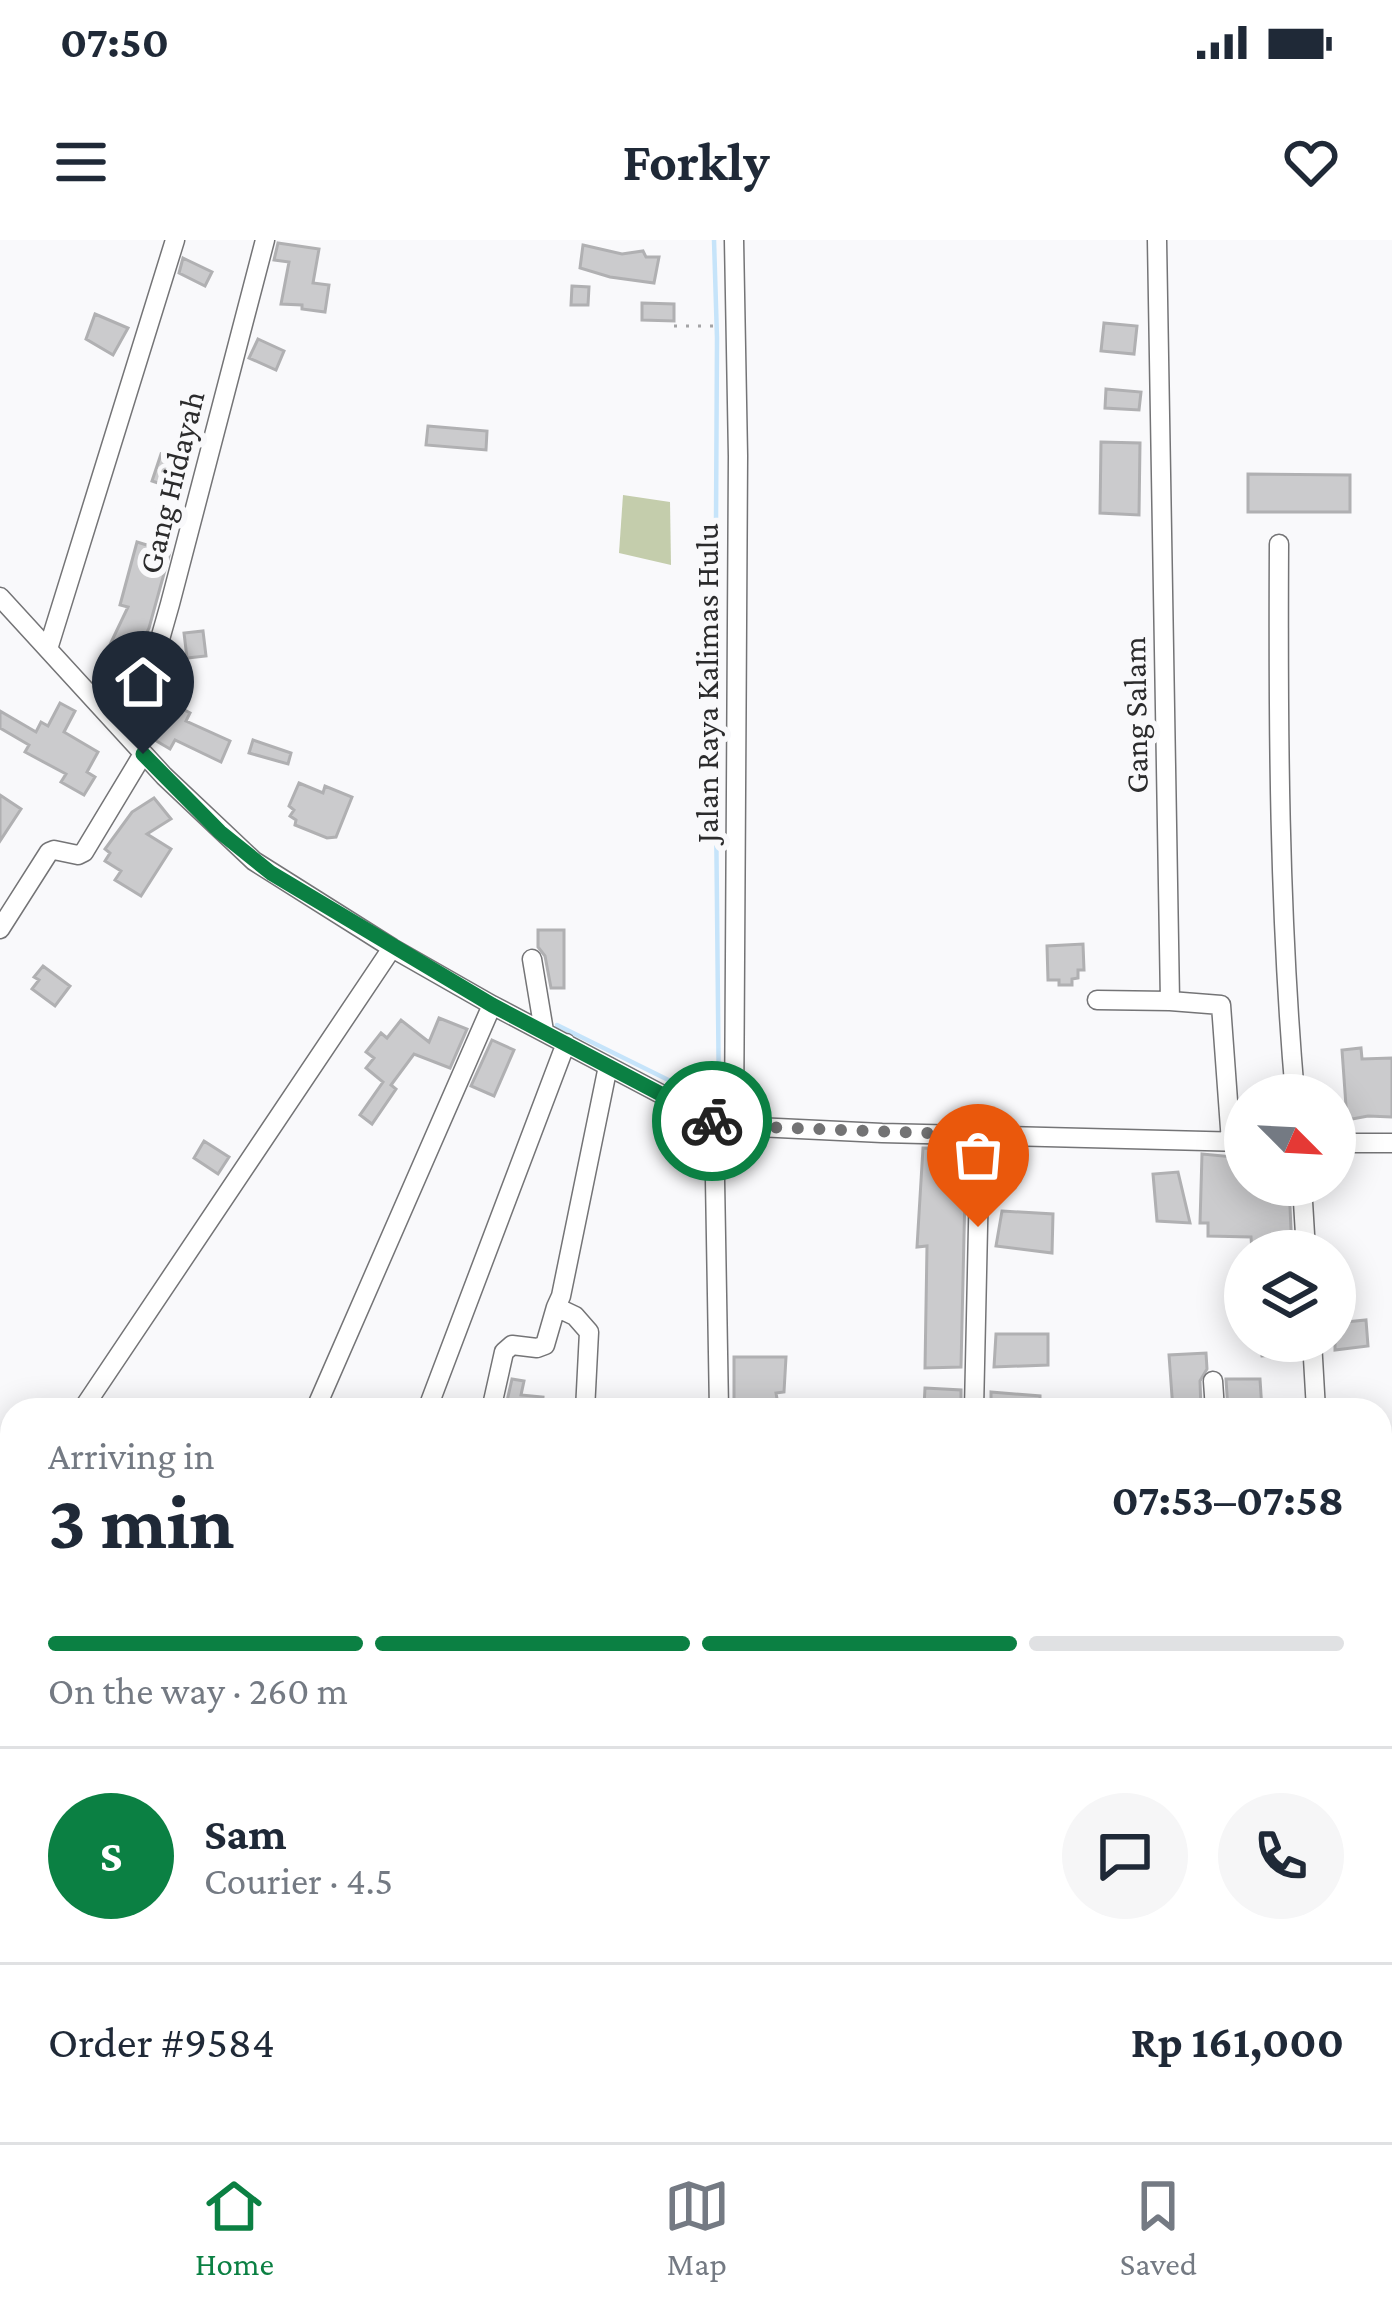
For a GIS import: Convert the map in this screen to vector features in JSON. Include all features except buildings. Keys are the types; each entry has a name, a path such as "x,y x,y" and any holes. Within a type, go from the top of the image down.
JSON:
{"street":[{"path":"48,649 175,240"},
{"name":"Gang Hidayah","path":"127,735 143,699 170,604 265,240"},
{"name":"Jalan Raya Kalimas Hulu","path":"718,1398 737,479 734,240"},
{"name":"Gang Salam","path":"1156,240 1170,1001"},
{"path":"1279,544 1282,862 1293,1074"},
{"path":"0,597 143,754 254,861 492,1005 724,1124 1224,1142"},
{"path":"0,929 49,852 84,852 143,754"},
{"path":"90,1398 392,948"},
{"path":"532,959 544,1031"},
{"path":"1096,1000 1221,1006 1230,1074"},
{"path":"319,1398 492,1005"},
{"path":"432,1398 566,1043"},
{"path":"494,1398 504,1352 512,1345 545,1346 561,1296 608,1066"},
{"path":"974,1398 980,1135"},
{"path":"1356,1143 1392,1143"},
{"path":"556,1307 575,1316 589,1332 586,1398"},
{"path":"1313,1362 1315,1398"},
{"path":"1213,1381 1214,1398"}],"path":[{"path":"674,326 710,326"}],"green space":[{"path":"623,495 670,502 671,565 619,553"}],"waterway":[{"path":"557,1025 719,1105 714,240"}],"way so far":[{"path":"712,1121 734,1126 980,1135 978,1227"}],"route":[{"path":"143,754 220,832 271,873 492,1005 712,1121"}]}
